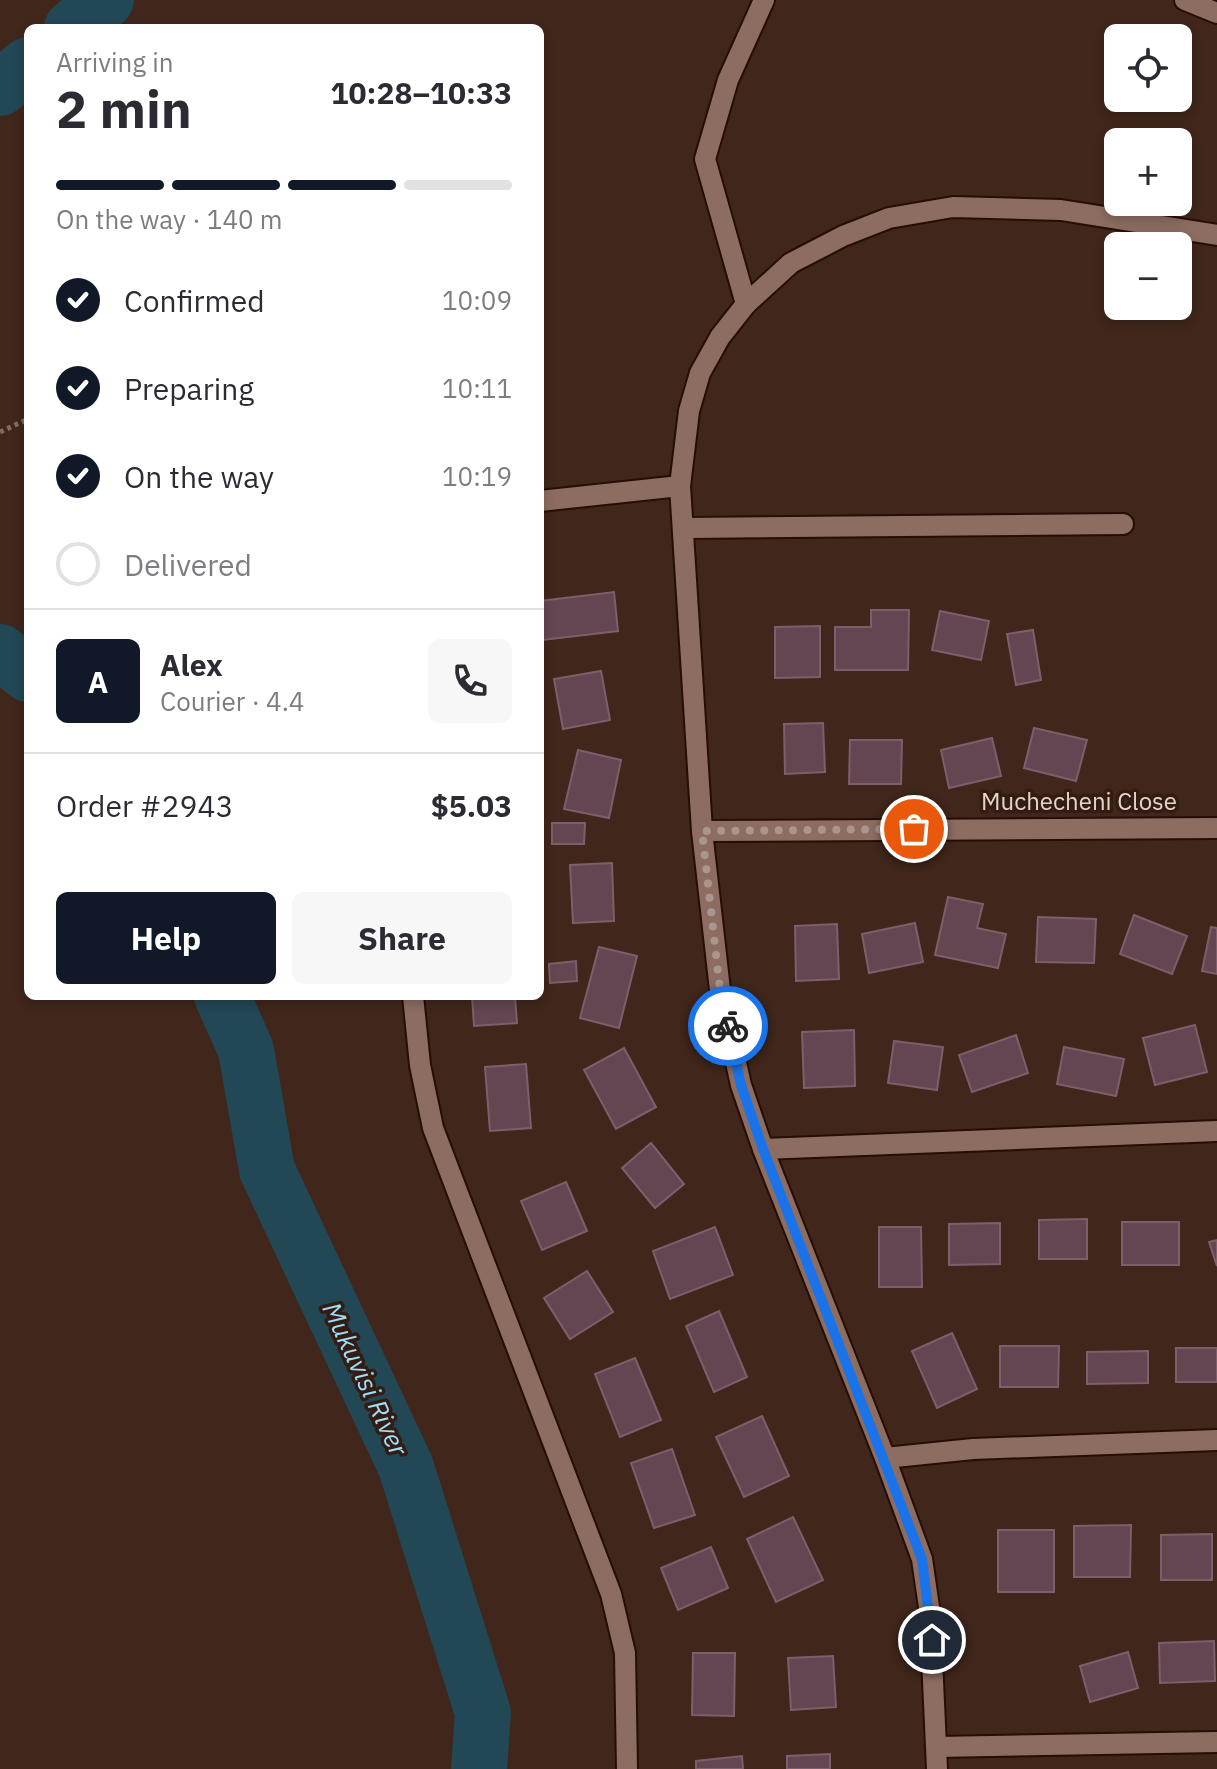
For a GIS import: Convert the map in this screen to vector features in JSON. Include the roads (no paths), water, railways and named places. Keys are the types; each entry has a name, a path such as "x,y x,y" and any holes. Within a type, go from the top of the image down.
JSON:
{"street":[{"path":"746,304 705,159 728,80 764,0"},
{"path":"1185,0 1217,13"},
{"path":"937,1769 930,1614 922,1559 763,1149 741,1085 720,990 702,831 680,486 689,411 700,373 720,337 746,304 791,263 843,236 889,218 953,207 1061,210 1217,235"},
{"path":"544,501 680,486"},
{"path":"684,528 1123,524"},
{"name":"Muchecheni Close","path":"702,831 1217,828"},
{"path":"413,1000 420,1065 433,1128 611,1594 625,1653 627,1769"},
{"path":"763,1149 1217,1131"},
{"path":"885,1458 973,1449 1217,1440"},
{"path":"937,1747 1217,1742"}],"waterway":[{"name":"Mukuvisi River","path":"77,24 106,0"},
{"name":"Mukuvisi River","path":"0,88 24,68"},
{"name":"Mukuvisi River","path":"0,652 24,671"},
{"name":"Mukuvisi River","path":"224,1000 246,1050 267,1170 406,1467 483,1713 479,1769"}]}
